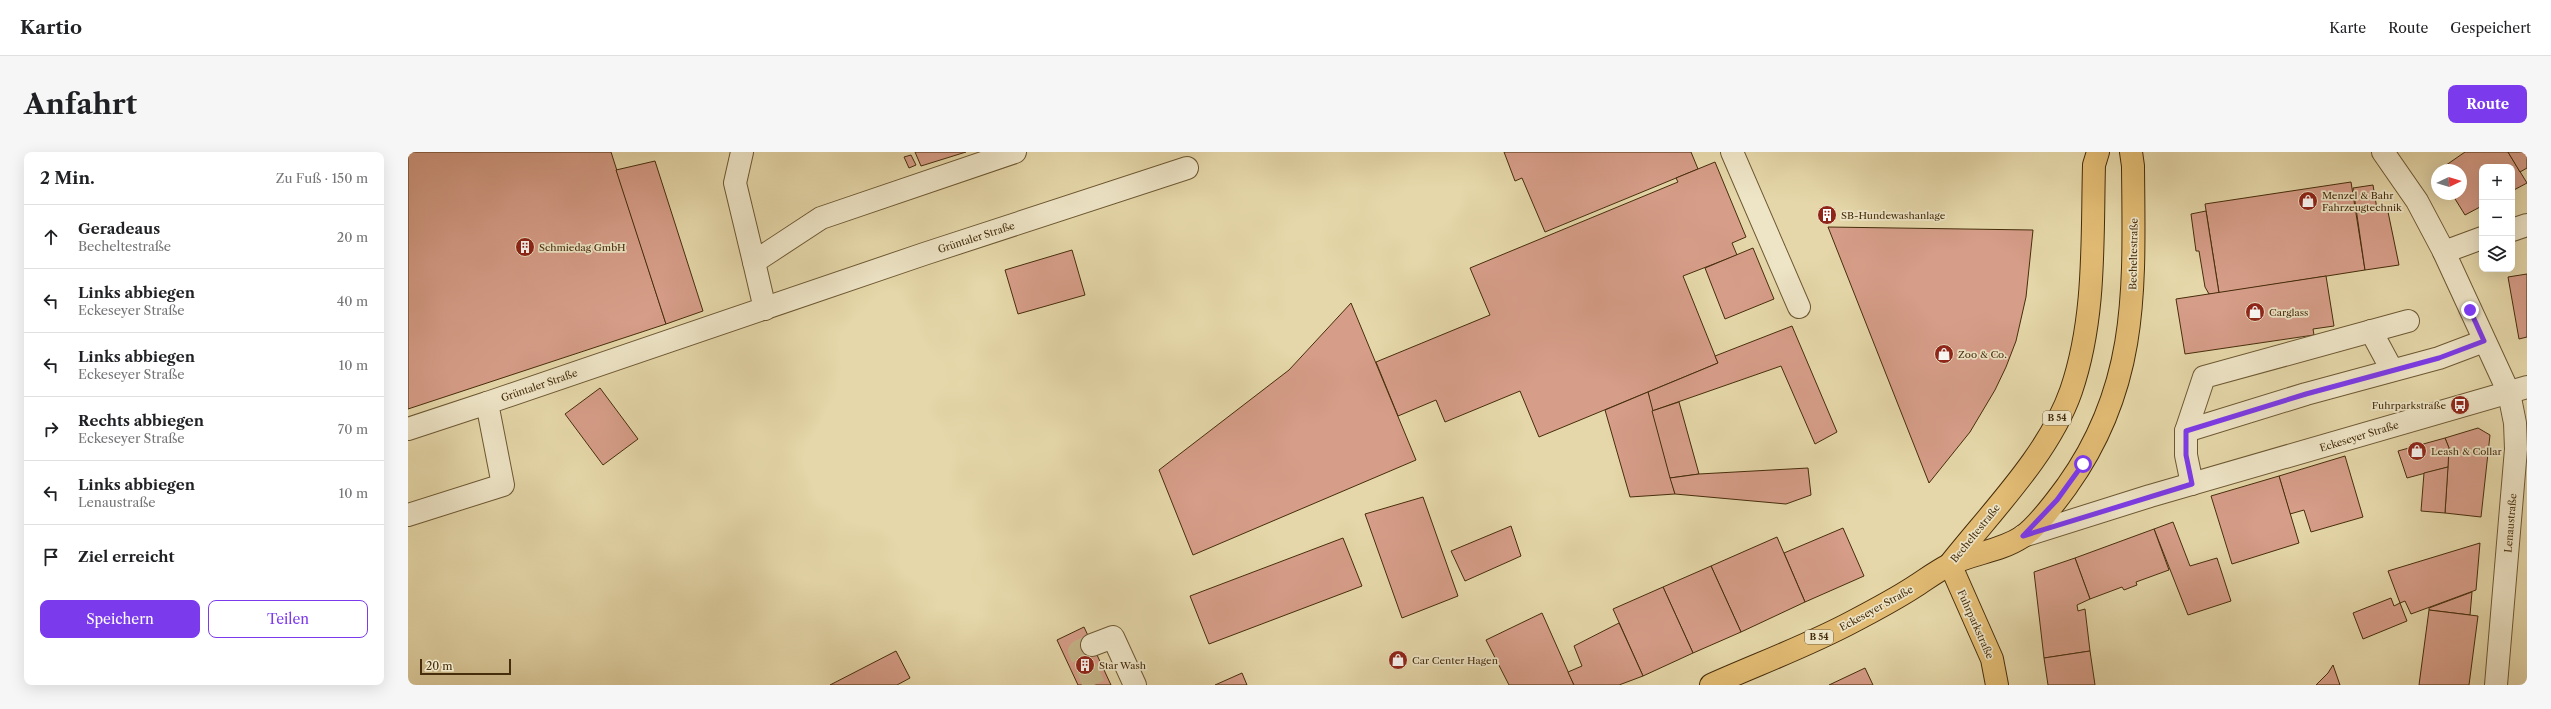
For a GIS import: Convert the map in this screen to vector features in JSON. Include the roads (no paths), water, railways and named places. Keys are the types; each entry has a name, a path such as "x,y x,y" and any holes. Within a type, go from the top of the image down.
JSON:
{"main road":[{"name":"Becheltestraße","path":"1950,564 2016,482 2047,438 2070,392 2084,342 2091,292 2094,165 2098,152"},
{"name":"Becheltestraße","path":"1950,564 1988,554 2023,536 2057,500 2083,464 2104,424 2119,385 2128,342 2134,269 2133,166 2131,152"},
{"name":"Eckeseyer Straße","path":"1711,685 1849,624 1894,600 1950,564"},
{"name":"Fuhrparkstraße","path":"1950,564 1992,659 1997,685"}],"street":[{"path":"742,152 735,183 765,309"},
{"path":"754,262 821,218 1015,152"},
{"path":"1732,152 1799,307"},
{"name":"Lenaustraße","path":"2385,152 2417,201 2444,252 2484,341 2518,390 2516,449 2496,685"},
{"name":"Grüntaler Straße","path":"408,515 503,485 487,403 1187,168"},
{"path":"2515,229 2527,226"},
{"path":"2444,252 2479,239"},
{"path":"2192,484 2186,455 2186,431 2204,377 2408,321"},
{"path":"2371,331 2392,370"},
{"path":"2186,431 2306,394 2439,358 2484,341"},
{"name":"Eckeseyer Straße","path":"2023,536 2192,484 2518,390"},
{"path":"408,428 487,403"},
{"path":"1092,645 1112,637 1135,685"}],"tunnel":[{"path":"1092,645 1079,651 1094,685"}],"place":[{"name":"Menzel & Bahr Fahrzeugtechnik","path":"2308,201"},
{"name":"SB-Hundewashanlage","path":"1827,215"},
{"name":"Schmiedag GmbH","path":"525,247"},
{"name":"Carglass","path":"2255,312"},
{"name":"Zoo & Co.","path":"1944,354"},
{"name":"Fuhrparkstraße","path":"2460,405"},
{"name":"Leash & Collar","path":"2417,451"},
{"name":"Car Center Hagen","path":"1398,660"},
{"name":"Star Wash","path":"1085,665"}]}
